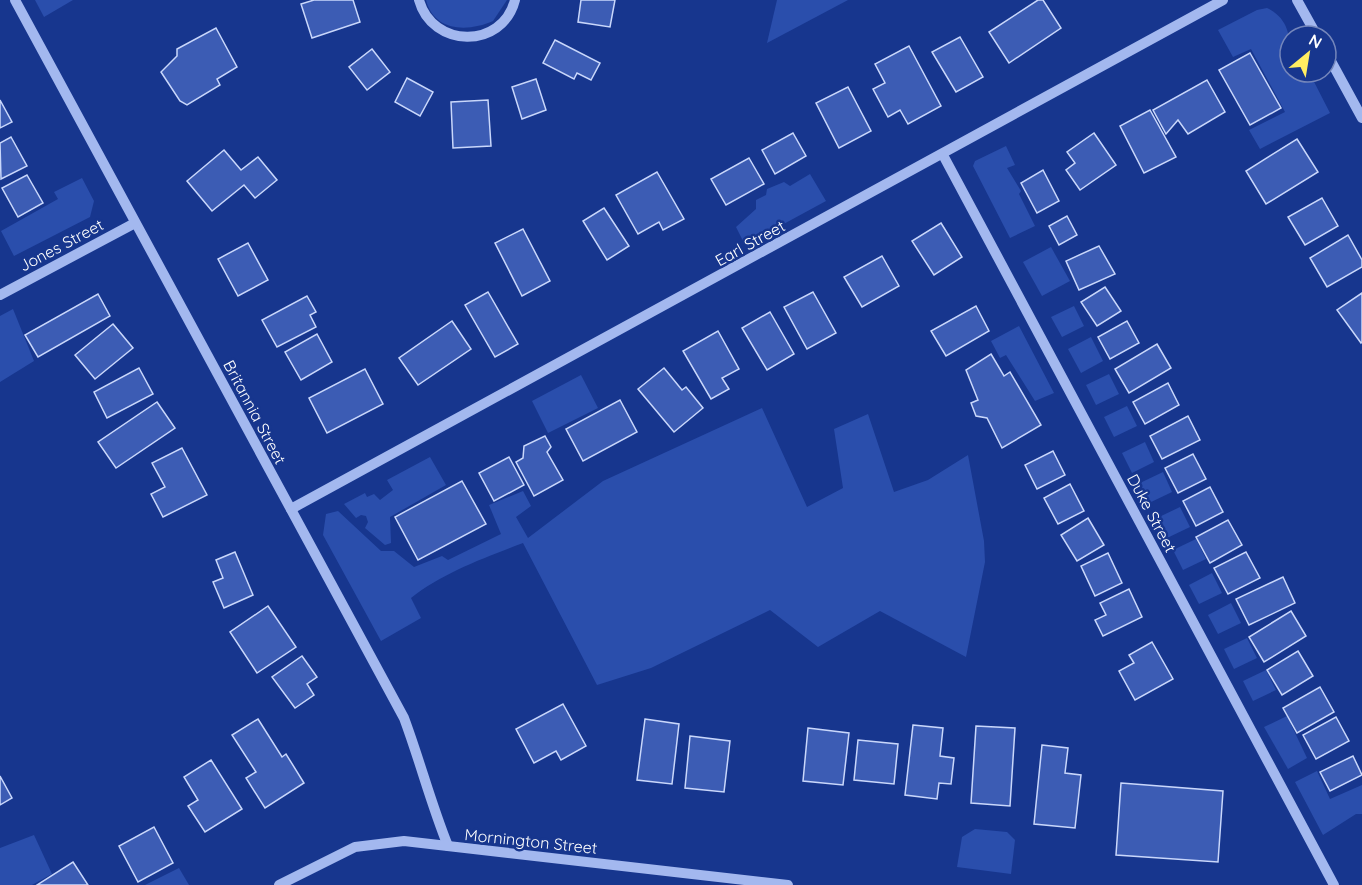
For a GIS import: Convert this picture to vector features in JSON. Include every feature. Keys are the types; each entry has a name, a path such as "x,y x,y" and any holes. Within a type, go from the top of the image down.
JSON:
{"street":[{"name":"Britannia Street","path":"15,0 404,718 448,846"},
{"path":"419,0 431,24 442,32 458,38 483,36 498,28 513,9 515,0"},
{"name":"Earl Street","path":"291,509 1223,0"},
{"path":"1297,0 1310,24"},
{"path":"1338,74 1362,118"},
{"name":"Duke Street","path":"942,155 1334,885"},
{"name":"Jones Street","path":"0,295 135,223"},
{"name":"Mornington Street","path":"279,885 355,847 404,841 788,885"}],"shaded area":[{"path":"35,0 73,0 44,17"},
{"path":"426,0 507,0 493,21 463,28 444,24 436,18 430,11"},
{"path":"777,0 848,0 767,43"},
{"path":"1267,8 1276,13 1284,24 1278,24 1278,84 1315,84 1330,113 1260,149 1249,130 1285,112 1251,49 1233,57 1218,30 1257,10"},
{"path":"1006,146 1015,165 1007,168 1021,191 1019,194 1035,226 1010,238 973,166 975,161"},
{"path":"810,174 826,201 745,245 736,227 756,209 756,200 766,195 767,189 784,182 790,186"},
{"path":"82,178 94,201 90,217 14,256 1,231 58,199 54,192"},
{"path":"1051,247 1070,281 1042,296 1023,262"},
{"path":"1074,306 1084,326 1062,337 1051,317"},
{"path":"13,309 34,361 0,382 0,316"},
{"path":"1019,326 1054,393 1035,401 1006,355 1000,358 991,341"},
{"path":"1091,337 1103,361 1081,373 1068,349"},
{"path":"1109,374 1119,394 1096,405 1086,385"},
{"path":"581,375 598,408 548,433 532,401"},
{"path":"1127,406 1137,426 1114,437 1104,417"},
{"path":"762,408 807,507 843,488 834,429 868,414 894,492 928,480 968,455 984,541 985,562 966,657 880,611 818,647 770,610 651,668 597,685 523,543 465,566 423,589 411,598 421,618 381,641 323,535 326,514 338,511 381,551 394,551 414,567 442,556 448,560 501,534 489,505 523,491 531,506 516,517 528,538 603,481"},
{"path":"1145,442 1154,462 1132,473 1122,453"},
{"path":"430,457 446,485 390,517 391,543 385,545 365,528 368,522 366,516 361,515 356,518 344,504 365,493 367,497 374,494 380,500 393,490 387,480"},
{"path":"1163,472 1172,492 1149,503 1140,483"},
{"path":"1180,507 1190,527 1167,538 1157,518"},
{"path":"1196,539 1206,559 1183,570 1173,550"},
{"path":"1212,573 1222,593 1199,604 1189,585"},
{"path":"1231,603 1241,623 1218,634 1208,615"},
{"path":"1247,638 1257,658 1234,669 1224,649"},
{"path":"1266,670 1276,690 1253,701 1243,681"},
{"path":"1287,716 1307,758 1288,769 1264,727"},
{"path":"1317,771 1330,799 1362,785 1362,814 1356,814 1323,835 1295,782"},
{"path":"975,829 1007,832 1015,840 1011,874 957,867 962,837"},
{"path":"34,835 52,874 32,885 0,885 0,848"},
{"path":"179,868 189,885 145,885"}],"building":[{"path":"314,0 353,0 360,22 312,38 301,4"},
{"path":"581,0 615,0 610,27 578,22"},
{"path":"1038,0 1043,0 1061,28 1009,63 989,32"},
{"path":"216,28 237,67 217,79 220,85 187,105 180,101 161,72 177,56 177,49"},
{"path":"960,37 983,77 956,92 932,52"},
{"path":"555,40 600,63 591,80 577,73 574,79 543,63"},
{"path":"909,46 941,106 908,124 900,110 888,117 873,89 885,83 875,64"},
{"path":"372,49 390,72 367,90 349,67"},
{"path":"1250,53 1281,108 1250,125 1219,70"},
{"path":"407,78 433,92 420,116 395,102"},
{"path":"536,79 546,110 522,119 512,87"},
{"path":"1207,80 1225,112 1188,134 1178,120 1166,134 1153,110"},
{"path":"848,87 871,131 839,148 816,103"},
{"path":"0,100 12,122 0,128"},
{"path":"488,100 491,146 453,148 451,102"},
{"path":"1150,110 1176,157 1144,173 1120,126"},
{"path":"793,133 806,156 775,174 762,150"},
{"path":"1094,133 1116,165 1080,190 1066,170 1075,163 1067,152"},
{"path":"11,137 27,166 1,179 0,143"},
{"path":"1297,139 1318,172 1266,204 1246,171"},
{"path":"224,150 241,170 258,157 277,180 255,198 244,185 212,211 187,181"},
{"path":"749,158 764,184 726,205 711,179"},
{"path":"1043,170 1059,201 1037,213 1021,183"},
{"path":"657,172 684,219 663,230 659,222 638,234 616,195"},
{"path":"27,175 43,203 18,217 2,188"},
{"path":"1322,198 1338,226 1305,245 1288,217"},
{"path":"604,208 629,246 607,260 583,221"},
{"path":"1067,216 1077,235 1059,245 1049,226"},
{"path":"941,223 962,257 934,275 912,241"},
{"path":"523,229 550,281 522,296 495,243"},
{"path":"1348,235 1362,260 1362,267 1327,287 1310,258"},
{"path":"248,243 268,280 238,296 218,259"},
{"path":"1099,246 1115,274 1079,290 1066,261"},
{"path":"882,256 899,286 862,307 844,277"},
{"path":"1105,287 1121,311 1097,326 1081,302"},
{"path":"488,292 518,344 495,357 465,305"},
{"path":"813,292 836,333 807,349 784,307"},
{"path":"1362,293 1362,342 1361,343 1337,310"},
{"path":"98,294 110,316 38,357 25,335"},
{"path":"307,296 316,312 310,315 316,327 277,347 262,320"},
{"path":"976,306 989,331 946,356 931,331"},
{"path":"770,312 794,354 767,370 742,328"},
{"path":"452,321 471,349 418,385 399,358"},
{"path":"1127,321 1139,343 1110,359 1098,337"},
{"path":"113,324 133,348 95,379 75,355"},
{"path":"718,331 739,369 722,378 729,389 711,399 683,351"},
{"path":"317,334 332,362 301,380 285,352"},
{"path":"1157,344 1171,368 1129,393 1115,369"},
{"path":"991,354 1004,376 1010,372 1041,425 1002,448 987,418 976,416 971,403 978,400 966,370"},
{"path":"139,368 153,394 107,418 94,392"},
{"path":"664,368 682,390 686,387 703,408 674,432 638,389"},
{"path":"365,369 383,404 327,433 309,398"},
{"path":"1168,383 1179,405 1145,424 1133,402"},
{"path":"620,400 637,432 583,461 566,429"},
{"path":"157,402 175,428 116,468 98,442"},
{"path":"1188,416 1200,440 1162,459 1150,436"},
{"path":"545,436 551,447 547,452 563,480 534,496 516,462 523,458 524,446"},
{"path":"182,448 207,495 163,517 151,494 165,487 152,463"},
{"path":"1053,451 1065,475 1037,489 1025,465"},
{"path":"1193,454 1206,479 1178,493 1165,468"},
{"path":"509,457 524,485 494,501 479,473"},
{"path":"462,481 486,524 418,560 395,517"},
{"path":"1070,484 1084,511 1058,524 1044,498"},
{"path":"1210,487 1223,512 1196,526 1183,501"},
{"path":"1088,518 1104,545 1077,561 1061,535"},
{"path":"1228,520 1242,545 1210,563 1196,537"},
{"path":"235,552 253,595 224,608 213,582 223,578 216,560"},
{"path":"1246,552 1260,578 1228,594 1214,568"},
{"path":"1108,553 1122,583 1095,596 1081,566"},
{"path":"1283,577 1295,603 1249,625 1236,599"},
{"path":"1129,589 1142,617 1103,636 1095,620 1106,615 1100,603"},
{"path":"268,606 296,647 257,673 230,632"},
{"path":"1291,611 1306,636 1264,662 1249,637"},
{"path":"1152,642 1173,679 1135,700 1119,671 1134,663 1129,655"},
{"path":"1298,651 1313,676 1282,695 1267,670"},
{"path":"302,656 317,677 307,684 314,695 295,708 272,677"},
{"path":"1320,687 1334,712 1297,733 1283,708"},
{"path":"563,704 586,746 561,760 556,751 534,763 516,729"},
{"path":"1336,717 1349,741 1316,759 1303,735"},
{"path":"258,719 282,757 286,754 304,783 265,808 246,778 256,772 232,735"},
{"path":"645,719 679,724 672,784 637,780"},
{"path":"913,725 943,728 940,756 954,758 951,784 939,783 937,799 905,795"},
{"path":"976,726 1015,728 1010,806 971,803"},
{"path":"808,728 849,733 843,785 803,781"},
{"path":"690,736 730,741 724,792 685,788"},
{"path":"858,740 898,744 894,784 854,780"},
{"path":"1042,745 1068,748 1065,773 1081,775 1075,828 1034,824"},
{"path":"1353,756 1362,775 1330,791 1320,772"},
{"path":"211,760 242,809 205,832 188,806 198,800 184,777"},
{"path":"0,776 12,798 0,805"},
{"path":"1121,783 1223,791 1218,862 1116,855"},
{"path":"154,827 173,863 138,882 119,846"},
{"path":"73,862 88,885 37,885"}]}
